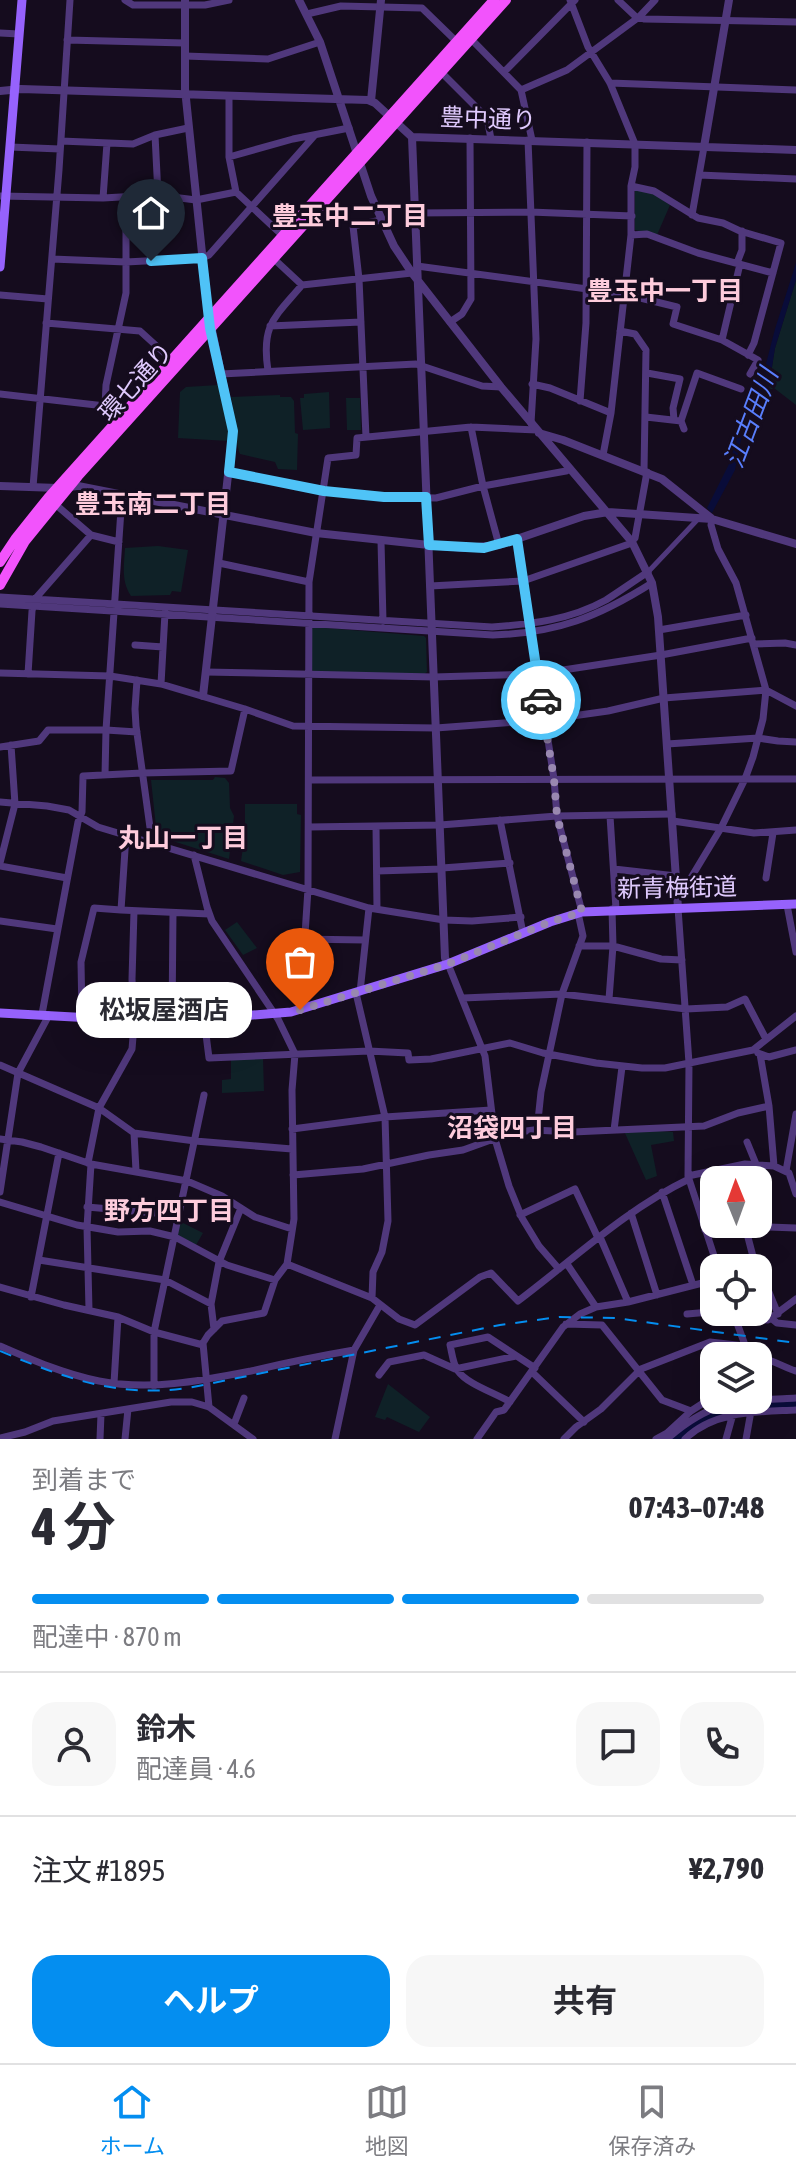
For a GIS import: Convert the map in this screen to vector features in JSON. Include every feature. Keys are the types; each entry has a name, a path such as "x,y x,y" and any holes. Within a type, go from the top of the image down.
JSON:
{"main road":[{"path":"0,267 3,196 22,0"},
{"name":"環七通り","path":"0,562 3,552 119,418 273,258 494,0"},
{"name":"環七通り","path":"393,120 506,0"},
{"name":"環七通り","path":"0,585 25,541 55,504 283,236 359,158"},
{"name":"新青梅街道","path":"0,1013 134,1020 277,1017 448,964 580,912 792,904"}],"street":[{"path":"33,487 70,0"},
{"path":"125,0 133,5 211,5 229,0"},
{"path":"299,0 320,42 381,220 394,246 501,387 632,542 652,583 661,655 686,1009 688,1177 700,1214"},
{"path":"422,8 429,0"},
{"path":"618,0 639,17 796,22"},
{"path":"521,90 567,70 639,17 655,0"},
{"path":"692,215 729,0"},
{"path":"504,72 572,1 591,52 610,83 635,139 631,235 611,413 603,455"},
{"path":"185,3 185,94 209,323 233,431 203,696"},
{"path":"307,14 340,3 422,8 457,42"},
{"path":"0,91 64,90 371,101 381,4"},
{"path":"0,33 19,34"},
{"path":"471,39 521,90 530,140 536,339 532,384 536,428"},
{"path":"67,40 185,43"},
{"path":"185,56 268,59 320,42"},
{"path":"441,72 487,118 491,139"},
{"path":"610,83 796,90"},
{"path":"229,96 229,157 236,192 283,236"},
{"name":"豊中通り","path":"371,101 412,137 796,150"},
{"path":"10,147 133,144 155,135 188,128"},
{"path":"229,157 293,139 349,128"},
{"path":"155,135 158,195"},
{"path":"52,259 126,262 202,258 209,255 315,135"},
{"path":"412,137 445,958 482,1048 495,1139 520,1215 539,1246 559,1269"},
{"path":"450,322 467,308 471,299 470,138"},
{"path":"580,401 586,323 587,142"},
{"path":"103,198 107,143"},
{"path":"699,175 796,179"},
{"path":"631,186 654,191 698,218 723,223 781,243 748,355"},
{"path":"3,196 103,198 158,195 196,200 236,192"},
{"path":"105,406 106,385 126,293 126,197"},
{"path":"415,213 530,212 632,216"},
{"path":"366,437 359,279 353,226 381,220"},
{"path":"722,340 742,250 742,231"},
{"path":"631,235 647,234 698,253 773,273"},
{"path":"273,258 302,285"},
{"path":"268,371 265,342 270,326 302,285 416,273 472,273 624,294 677,307 673,324 722,340 758,360 750,374"},
{"path":"0,295 48,299"},
{"path":"270,326 361,322"},
{"path":"46,323 140,331 172,360"},
{"path":"430,586 523,581 632,542 635,538 646,471 646,350 635,334 620,331"},
{"path":"221,374 421,365 482,386 501,387"},
{"path":"647,373 680,379 673,408 680,424"},
{"path":"680,424 697,373 741,389"},
{"path":"532,384 550,388 611,413"},
{"path":"0,394 105,406 119,418"},
{"path":"646,417 680,424"},
{"path":"471,427 499,545"},
{"path":"300,1010 308,889 309,582 328,458 356,455 357,438 471,427 536,428 646,471 671,484 706,516 718,549 732,572 766,690 763,719 745,779 721,828 686,886 677,893"},
{"path":"229,472 324,491 436,498 570,469"},
{"path":"0,486 58,488 71,485 316,533 466,548 499,545 584,516 608,512 706,516 796,544"},
{"path":"105,775 122,495"},
{"path":"55,504 91,535 119,542"},
{"path":"531,629 606,600 648,572 706,516"},
{"path":"28,674 34,602 91,535"},
{"path":"517,539 557,816 583,936 562,994 538,1105 537,1130"},
{"path":"381,541 383,621"},
{"path":"219,563 309,582"},
{"path":"0,597 115,608 432,628 531,629 576,622 606,611 652,583"},
{"path":"0,604 34,602"},
{"path":"161,684 166,611"},
{"path":"659,630 746,615"},
{"path":"309,620 383,621 432,628"},
{"path":"206,672 434,677 537,674 752,641 796,645"},
{"path":"135,645 163,647"},
{"path":"0,673 110,676 161,684 293,726 436,728 544,720 608,711 664,698 766,690 796,706"},
{"path":"137,680 137,732 152,842"},
{"path":"0,1192 4,1140 18,1073 46,1015 57,929 82,812 83,776 231,771 245,709"},
{"path":"0,747 39,741 48,730 137,732"},
{"path":"667,744 758,738 796,742"},
{"path":"11,745 15,804 0,865 67,878"},
{"path":"309,780 796,779"},
{"path":"0,802 58,808 80,815 98,827 373,909 444,920 521,917"},
{"path":"309,827 440,825 557,816 610,816 672,818 754,833 796,830"},
{"path":"609,999 614,909 610,816"},
{"path":"500,820 523,933"},
{"path":"369,1297 388,1221 385,1117 358,993 365,940 373,909 377,871 376,826"},
{"path":"766,878 773,833"},
{"path":"121,910 126,835"},
{"path":"194,855 209,914 277,1017 295,1054 292,1090 294,1219 287,1264 275,1280 264,1313 222,1321 203,1345 209,1407"},
{"path":"377,871 510,863"},
{"path":"614,869 676,876"},
{"path":"792,904 796,952"},
{"path":"82,1017 81,962 94,908 209,914"},
{"path":"89,1310 87,1207 90,1164 99,1108 132,1049 134,911"},
{"path":"172,1020 173,913"},
{"path":"0,921 57,929"},
{"path":"290,942 305,939 365,940"},
{"path":"579,946 613,946 661,959 682,960"},
{"path":"463,998 562,994 686,1009 727,1007 745,999 766,1039"},
{"path":"774,1166 769,1106 757,1052 766,1039 796,1016"},
{"path":"204,1019 209,1058 369,1051 408,1053 409,1060 431,1059 510,1043 622,1067 665,1068 757,1052 769,1057 796,1050"},
{"path":"0,1065 99,1108 134,1133 292,1149"},
{"path":"614,1130 622,1067"},
{"path":"154,1386 154,1332 204,1095"},
{"path":"293,1175 363,1169 463,1150 510,1133 704,1126 738,1113 769,1106"},
{"path":"292,1129 385,1117 491,1110"},
{"path":"786,1171 796,1114"},
{"path":"134,1133 136,1171"},
{"path":"4,1140 22,1142 90,1164 187,1181 222,1196 267,1222 292,1229"},
{"path":"747,1142 756,1164"},
{"path":"31,1297 59,1153"},
{"path":"287,1264 369,1297 399,1319 415,1325 480,1277 491,1273 518,1301 631,1213 688,1177 745,1164 774,1166 789,1173 796,1194"},
{"path":"520,1215 575,1189 628,1302"},
{"path":"662,1192 693,1285"},
{"path":"0,1202 87,1227 118,1232 150,1231 175,1237 219,1262 275,1280"},
{"path":"87,1207 179,1215"},
{"path":"214,1329 211,1304 219,1262 241,1208"},
{"path":"631,1213 657,1295"},
{"path":"772,1227 796,1228"},
{"path":"39,1260 165,1280 211,1304"},
{"path":"567,1264 596,1307"},
{"path":"477,1439 496,1412 504,1410 566,1324 580,1314 596,1307 700,1283"},
{"path":"0,1287 118,1317 154,1332 203,1345"},
{"path":"774,1316 796,1299"},
{"path":"335,1439 354,1350 380,1305"},
{"path":"772,1309 777,1323 796,1325"},
{"path":"687,1314 700,1313"},
{"path":"114,1383 118,1317"},
{"path":"566,1324 602,1325 662,1400 691,1411"},
{"path":"455,1369 450,1345 488,1337 534,1370 584,1422"},
{"path":"0,1346 43,1364 98,1381 154,1386 207,1380 354,1350"},
{"path":"564,1439 640,1371 700,1346"},
{"path":"379,1375 389,1362 424,1355 455,1369 470,1383 510,1402"},
{"path":"455,1369 516,1356"},
{"path":"772,1361 796,1371"},
{"path":"234,1424 244,1398"},
{"path":"772,1402 796,1398"},
{"path":"0,1438 53,1421 171,1402 192,1402 209,1407 253,1439"},
{"path":"656,1439 700,1405"},
{"path":"772,1407 796,1410"},
{"path":"125,1439 128,1409"},
{"path":"100,1439 101,1414"},
{"path":"667,1439 700,1414"},
{"path":"685,1439 708,1423 733,1414"},
{"path":"726,1439 733,1414"},
{"path":"746,1439 750,1414"}],"shaded area":[{"path":"635,189 654,194 670,205 657,235 635,230"},
{"path":"796,263 796,280 775,348 769,386 744,424 735,470 712,513 707,508 732,458 738,422 761,383"},
{"path":"796,280 796,405 774,388 765,392"},
{"path":"218,385 228,441 178,438 180,392 186,387"},
{"path":"329,392 330,428 303,430 300,398 304,398 304,394"},
{"path":"231,397 291,397 294,401 295,433 298,434 297,470 278,469 275,462 240,454 238,449"},
{"path":"346,398 360,398 361,430 347,430"},
{"path":"158,546 188,550 181,592 131,596 124,579 125,548"},
{"path":"314,627 424,636 427,672 314,672"},
{"path":"215,777 225,778 229,783 230,808 234,816 229,859 157,836 151,780 213,780"},
{"path":"245,804 297,804 297,814 301,815 300,872 283,875 241,861"},
{"path":"237,922 257,948 243,955 225,930"},
{"path":"263,1058 264,1091 222,1093 222,1080 231,1079 231,1059"},
{"path":"624,1131 673,1132 674,1141 651,1145 657,1176 646,1180"},
{"path":"179,1221 203,1233 196,1245 176,1234"},
{"path":"388,1384 430,1417 419,1432 387,1417 385,1420 375,1417"},
{"path":"796,1400 796,1408 772,1410 772,1402"},
{"path":"708,1414 735,1414 683,1439 670,1439 691,1421"}],"railway":[{"path":"0,1351 47,1370 92,1383 115,1388 162,1390 188,1388 500,1325 559,1317 615,1318 796,1343"}],"way so far":[{"path":"300,1010 448,964 582,912 557,816 541,700"}],"place":[{"name":"松坂屋酒店","path":"300,1010"}],"district":[{"name":"豊玉中二丁目","path":"350,216"},
{"name":"豊玉中一丁目","path":"665,291"},
{"name":"豊玉南二丁目","path":"153,504"},
{"name":"丸山一丁目","path":"183,838"},
{"name":"沼袋四丁目","path":"512,1128"},
{"name":"野方四丁目","path":"169,1211"}],"route":[{"path":"151,261 202,258 210,328 232,423 229,472 324,491 384,497 426,497 429,545 484,548 517,539 541,700"}],"water label":[{"name":"江古田川","path":"751,418"}]}
